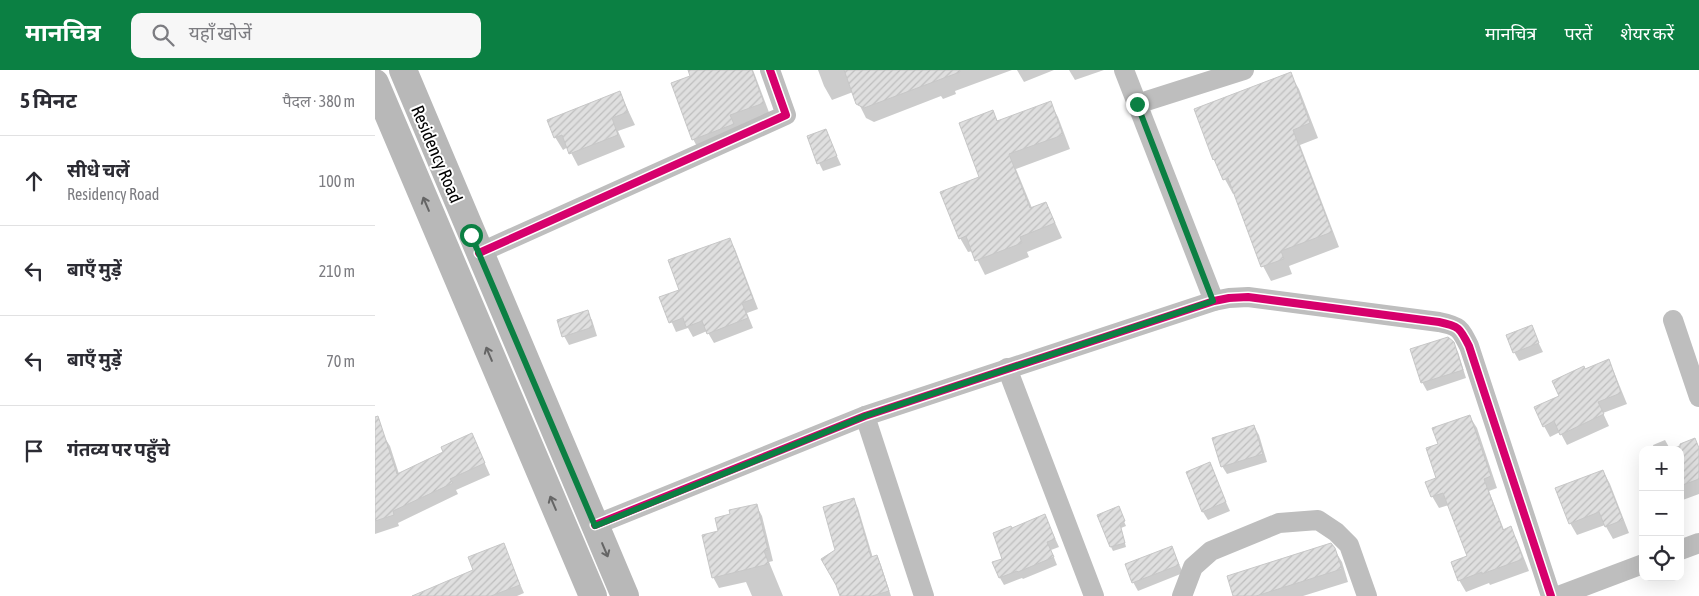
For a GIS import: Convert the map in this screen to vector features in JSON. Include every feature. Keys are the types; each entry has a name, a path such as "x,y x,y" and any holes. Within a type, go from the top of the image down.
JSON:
{"main road":[{"name":"Residency Road","path":"403,70 625,596"},
{"name":"Residency Road","path":"375,83 593,596"}],"street":[{"path":"479,253 786,115 770,70"},
{"path":"1124,70 1213,301"},
{"path":"1137,104 1245,70"},
{"path":"595,526 865,416 1213,301 1229,298 1256,298 1439,322 1453,325 1462,331 1469,346 1551,596"},
{"path":"1673,320 1699,397"},
{"path":"1007,368 1094,596"},
{"path":"865,416 924,596"},
{"path":"1182,596 1193,567 1211,551 1279,523 1318,520 1336,532 1349,545 1367,596"},
{"path":"1684,549 1699,543"},
{"path":"1558,596 1639,566"}],"building":[{"path":"688,70 752,70 764,103 730,115 734,124 692,140 671,83 690,76"},
{"path":"844,70 960,70 960,72 864,108 856,104"},
{"path":"1291,72 1310,123 1293,130 1332,232 1281,251 1284,259 1261,267 1228,178 1223,180 1213,160 1194,109"},
{"path":"620,91 628,112 612,118 618,135 569,154 562,135 554,138 547,120"},
{"path":"1051,101 1063,135 1009,154 1030,208 1046,202 1055,223 1020,237 1022,243 975,261 966,236 959,239 940,192 979,177 959,123 993,110 997,121"},
{"path":"826,129 837,156 817,164 807,136"},
{"path":"730,238 753,299 742,303 748,318 707,334 702,321 686,327 683,318 669,323 659,297 679,290 668,260"},
{"path":"588,310 593,327 562,337 557,320"},
{"path":"1532,325 1539,343 1513,353 1506,335"},
{"path":"1448,337 1454,342 1463,370 1421,383 1410,349"},
{"path":"1609,359 1621,393 1598,402 1604,414 1560,435 1554,421 1543,427 1534,407 1559,396 1552,381 1584,366 1585,369"},
{"path":"1470,415 1491,476 1484,479 1503,530 1511,526 1523,559 1458,581 1451,562 1467,556 1443,493 1431,497 1425,482 1436,478 1426,448 1438,444 1432,428"},
{"path":"378,416 397,474 443,452 441,447 472,433 485,463 450,479 453,483 393,511 394,515 375,521 375,417"},
{"path":"1254,425 1263,454 1221,467 1212,438"},
{"path":"1695,438 1699,448 1699,479 1684,485 1684,446 1680,446 1680,444"},
{"path":"1210,462 1226,502 1202,512 1186,472"},
{"path":"1603,470 1623,520 1605,527 1599,512 1569,524 1555,488"},
{"path":"854,498 871,557 877,555 889,591 872,596 840,596 821,559 835,550 823,507"},
{"path":"757,504 768,550 764,551 769,564 712,578 702,535 718,531 715,518 730,514 729,510"},
{"path":"1119,506 1125,521 1120,524 1125,543 1110,547 1097,515"},
{"path":"1045,514 1055,539 1047,542 1054,557 999,578 992,562 1002,559 993,533 1011,526 1012,528"},
{"path":"504,543 520,585 491,596 412,596 473,570 468,557"},
{"path":"1331,543 1335,548 1342,569 1256,596 1233,596 1227,576"},
{"path":"1172,546 1179,565 1132,583 1125,564"}],"cycle path":[{"path":"479,253 786,115 770,70"},
{"path":"595,525 865,416 1214,301 1248,297 1439,322 1458,329 1469,346 1551,596"}],"route":[{"path":"471,235 595,526 865,416 1213,301 1137,104"}]}
